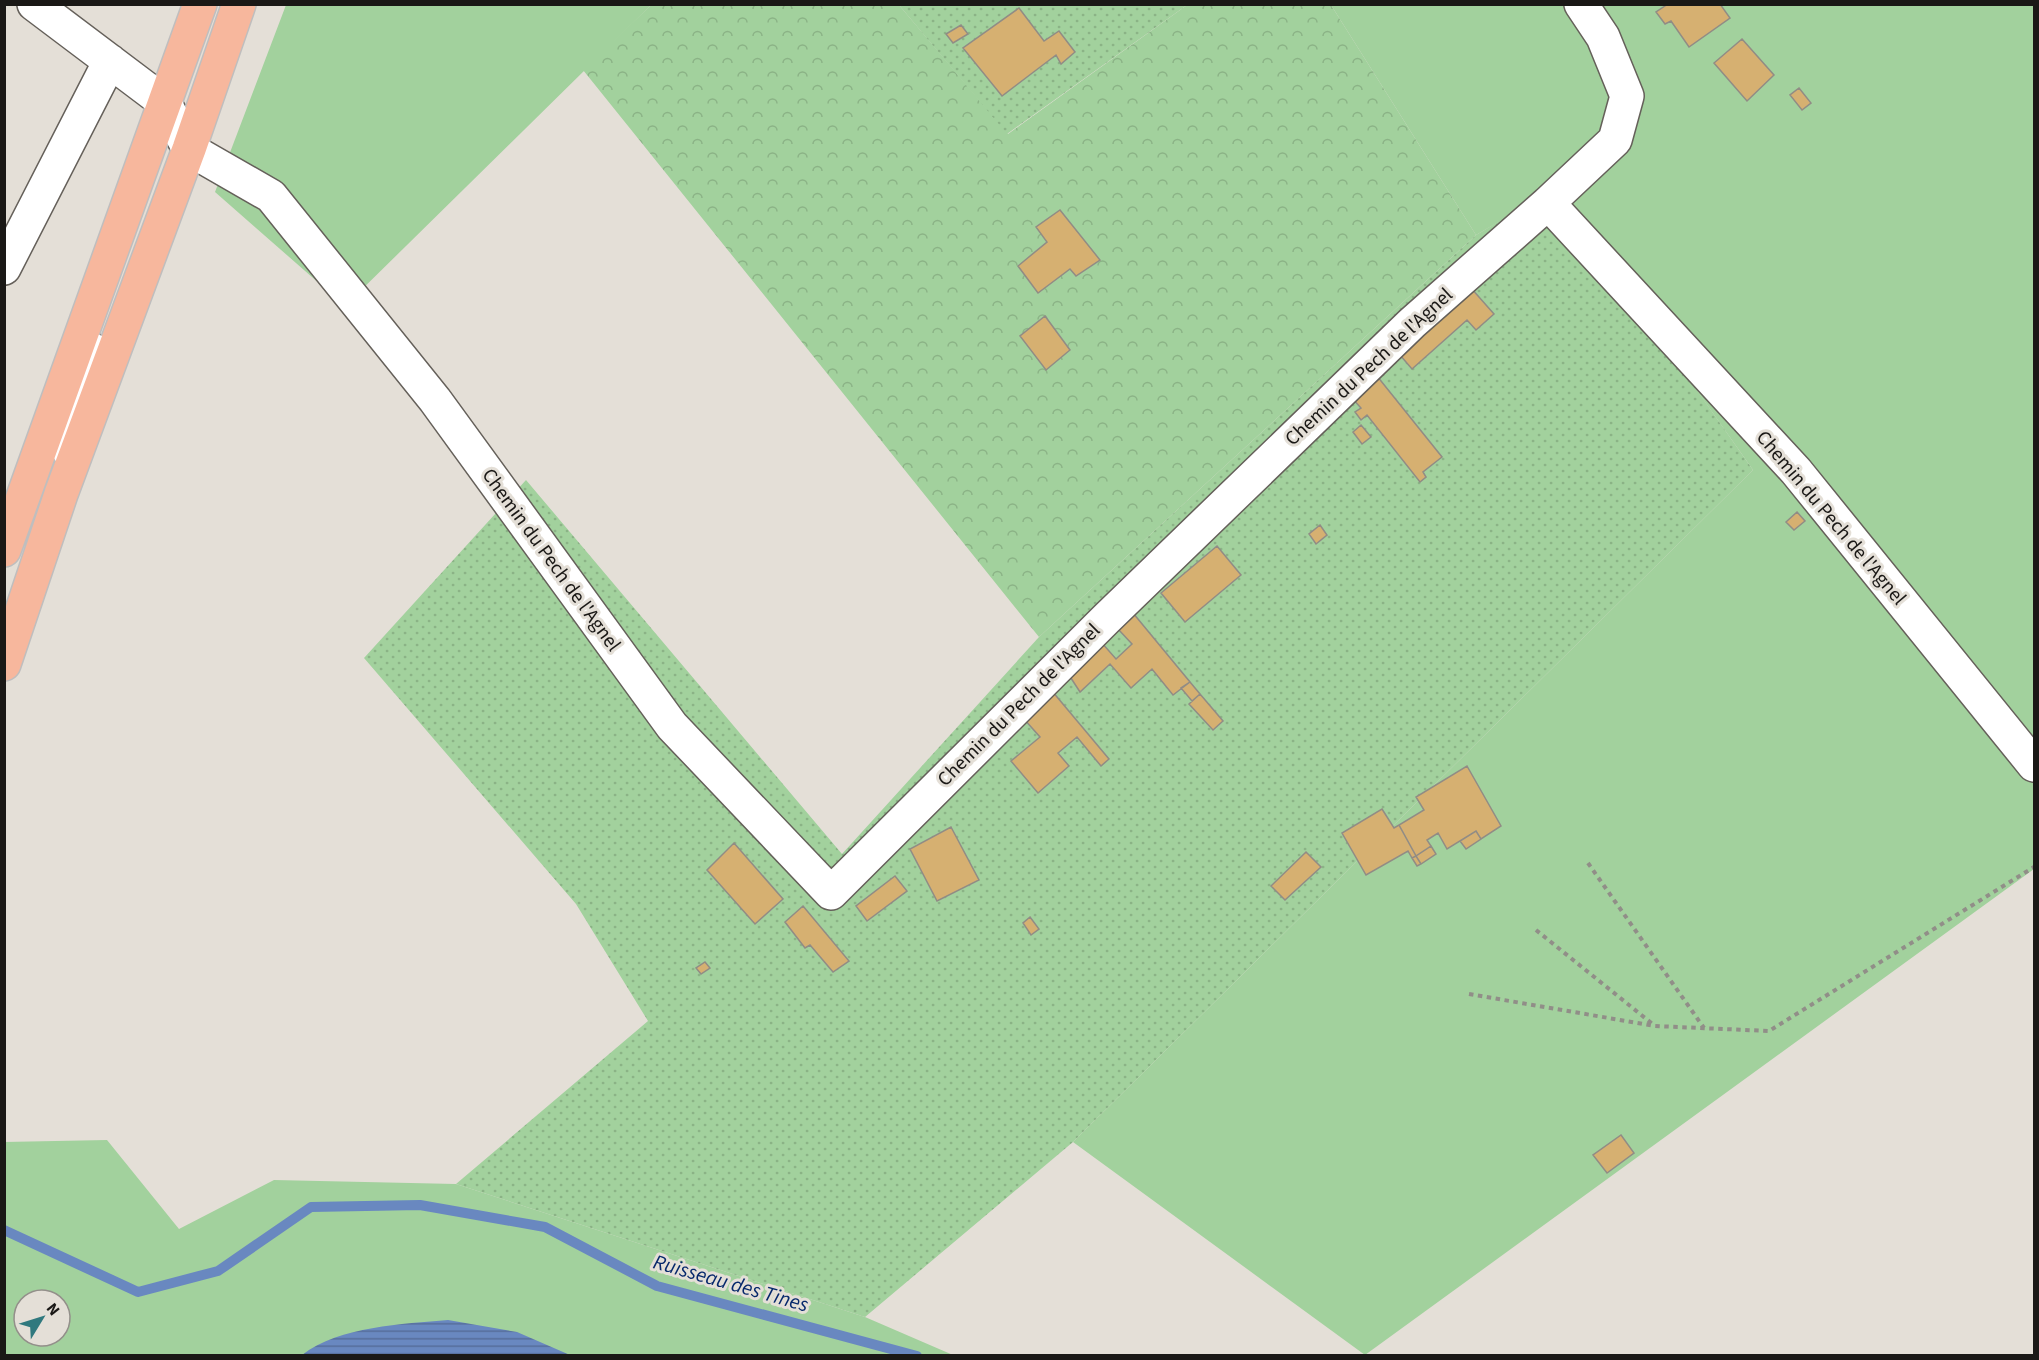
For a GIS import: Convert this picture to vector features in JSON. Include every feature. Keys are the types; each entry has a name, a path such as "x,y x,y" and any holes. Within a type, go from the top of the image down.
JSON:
{"main road":[{"path":"4,550 169,111 200,4"},
{"path":"4,664 10,636 189,149 239,4"}],"street":[{"path":"34,4 110,61 169,111 189,149"},
{"path":"61,494 79,390 169,111 217,4"},
{"path":"1548,203 1615,140 1627,96 1603,37 1581,4"},
{"path":"4,268 110,61"},
{"name":"Chemin du Pech de l'Agnel","path":"189,149 271,196 435,400 672,726 831,892 1114,610 1412,323 1548,203 1796,471 2034,765"}],"path":[{"path":"1588,863 1704,1028"},
{"path":"1469,994 1655,1026 1769,1030 2034,867"},
{"path":"1536,930 1655,1026"}],"green space":[{"path":"286,5 651,5 345,306 215,192"},
{"path":"651,5 899,5 1008,134 1187,5 1331,5 1476,235 1039,637 583,70"},
{"path":"899,5 1187,5 1007,134"},
{"path":"1331,5 2034,5 2034,869 1365,1355 1073,1142 1753,470 1555,189 1476,235"},
{"path":"1555,188 1753,470 1073,1142 865,1317 456,1184 648,1021 576,904 364,658 526,480 842,854 1039,637 1476,235"},
{"path":"107,1140 179,1229 274,1180 456,1184 865,1317 953,1355 5,1355 4,1142"}],"water":[{"path":"448,1320 517,1332 570,1355 302,1355 317,1345 353,1332 392,1325"}],"building":[{"path":"1668,4 1720,4 1730,18 1689,47 1671,21 1665,24 1656,12"},
{"path":"1019,8 1044,41 1059,31 1075,52 1061,64 1056,55 1002,96 963,48"},
{"path":"961,25 968,34 953,43 946,34"},
{"path":"1742,39 1774,75 1747,101 1714,63"},
{"path":"1799,88 1811,103 1802,110 1790,95"},
{"path":"1060,210 1100,260 1076,276 1070,269 1038,293 1018,266 1047,242 1036,227"},
{"path":"1471,288 1494,314 1476,330 1467,320 1412,369 1400,355"},
{"path":"1045,316 1070,350 1046,370 1020,336"},
{"path":"1377,376 1442,457 1423,472 1426,477 1420,482 1367,415 1361,420 1355,412 1361,408 1352,398"},
{"path":"1361,425 1371,437 1362,444 1353,432"},
{"path":"1797,512 1805,521 1794,530 1786,522"},
{"path":"1320,525 1327,535 1316,544 1309,534"},
{"path":"1217,546 1241,575 1185,622 1161,593"},
{"path":"1133,613 1190,682 1173,695 1152,669 1131,688 1110,664 1080,692 1069,675 1102,643 1116,659 1132,644 1118,629"},
{"path":"1190,682 1200,694 1192,701 1181,688"},
{"path":"1052,691 1109,759 1101,766 1077,737 1058,753 1069,766 1038,793 1011,761 1040,737 1024,719"},
{"path":"1200,694 1223,721 1213,730 1189,704"},
{"path":"1467,766 1501,826 1481,839 1476,831 1447,849 1438,833 1427,840 1431,846 1416,856 1399,825 1424,810 1416,797"},
{"path":"1382,809 1394,828 1399,825 1416,856 1412,858 1408,851 1366,875 1342,833"},
{"path":"951,827 979,880 937,901 910,849"},
{"path":"1476,831 1481,839 1466,849 1460,841"},
{"path":"734,843 783,899 755,924 707,870"},
{"path":"1431,846 1436,854 1421,864 1416,856"},
{"path":"1306,852 1321,867 1285,900 1271,886"},
{"path":"1416,856 1421,864 1417,866 1412,858"},
{"path":"895,876 907,891 867,921 856,906"},
{"path":"803,906 849,961 833,972 810,945 805,948 785,922"},
{"path":"1030,917 1039,929 1031,935 1023,923"},
{"path":"705,962 710,968 701,974 696,968"},
{"path":"1621,1135 1634,1153 1607,1173 1593,1155"}],"waterway":[{"name":"Ruisseau des Tines","path":"4,1230 138,1292 218,1271 311,1207 420,1205 545,1227 657,1286 917,1356"}]}
